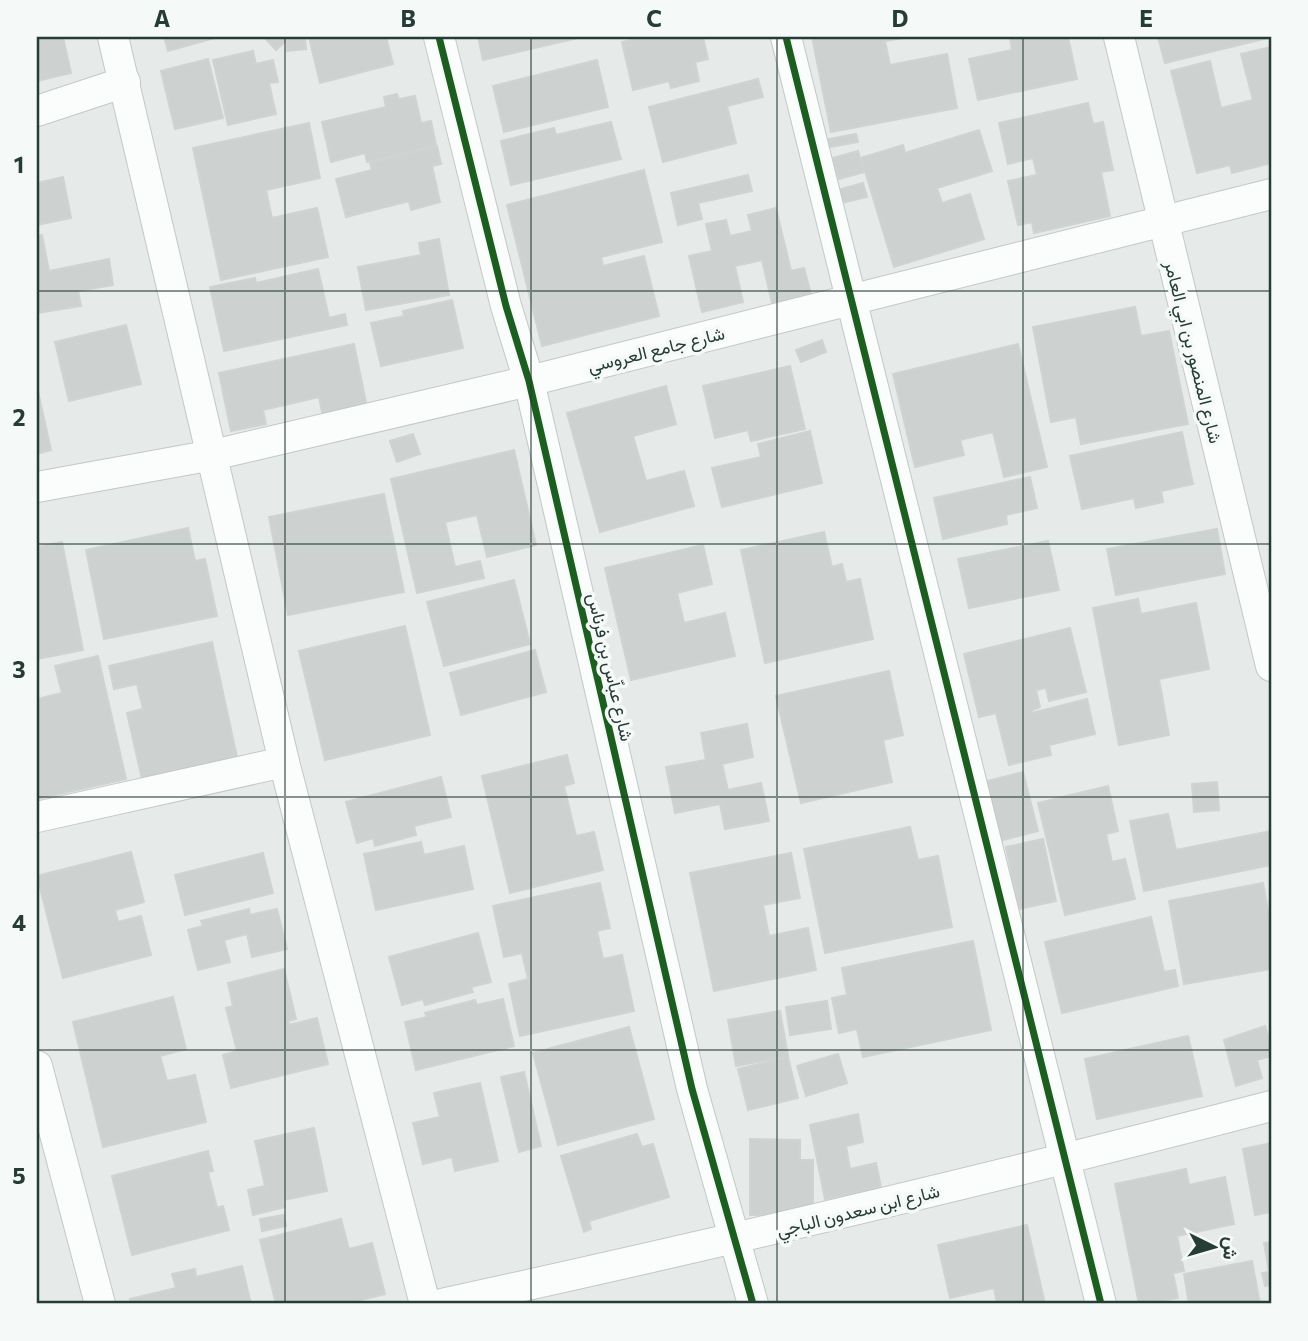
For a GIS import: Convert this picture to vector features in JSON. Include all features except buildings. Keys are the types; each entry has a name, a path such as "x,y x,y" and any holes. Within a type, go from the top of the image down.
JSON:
{"street":[{"path":"113,37 284,762 425,1304"},
{"name":"شارع عباّس بن فرناس","path":"439,37 506,306 529,381 692,1088 752,1304"},
{"path":"786,37 1101,1304"},
{"name":"شارع المنصور بن ابي العامر","path":"1119,37 1271,666"},
{"path":"37,111 125,82"},
{"name":"شارع جامع العروسي","path":"37,487 213,455 529,381 1162,219 1271,194"},
{"path":"37,817 284,762"},
{"path":"37,1066 100,1304"},
{"name":"شارع ابن سعدون الباجي","path":"442,1304 735,1240 1065,1160 1271,1106"}],"cycle path":[{"path":"439,37 506,306 529,381 692,1089 753,1304"},
{"path":"786,37 1101,1304"}]}
